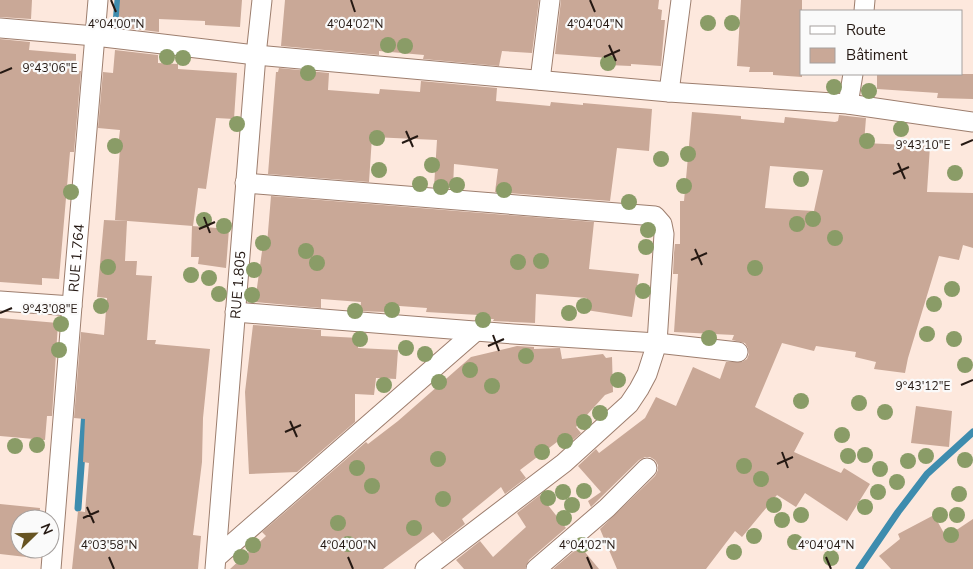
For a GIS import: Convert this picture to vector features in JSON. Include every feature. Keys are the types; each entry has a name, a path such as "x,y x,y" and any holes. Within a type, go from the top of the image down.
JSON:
{"street":[{"name":"RUE 1.764","path":"51,569 98,0"},
{"name":"RUE 1.805","path":"216,563 245,182 262,0"},
{"path":"540,80 550,0"},
{"path":"669,92 682,0"},
{"path":"0,28 95,36 256,55 669,92 848,104 973,122"},
{"path":"848,104 853,75"},
{"path":"245,182 655,216 662,224 664,234 657,343 646,374 629,404 564,463 425,569"},
{"path":"0,301 72,306"},
{"path":"235,312 476,332 657,343 738,352"},
{"path":"216,563 476,332"},
{"path":"536,569 607,508 647,468"}],"building":[{"path":"0,0 32,0 31,19 0,17"},
{"path":"120,0 242,0 240,27 205,25 205,21 159,19 159,32 118,27"},
{"path":"285,0 539,0 532,53 502,51 499,66 423,59 424,55 379,51 379,55 281,46"},
{"path":"561,0 659,0 658,9 662,10 661,20 665,20 661,66 608,65 609,58 555,54"},
{"path":"741,0 802,0 802,10 800,10 800,75 802,77 773,75 773,72 749,72 750,67 737,66"},
{"path":"0,39 30,42 29,50 76,54 76,71 81,71 74,152 70,152 59,279 42,278 42,285 0,282"},
{"path":"115,50 158,55 158,63 178,64 178,69 237,73 234,119 216,118 206,189 198,188 193,226 115,220 120,130 98,128 103,72 113,73"},
{"path":"279,68 329,73 328,90 379,94 380,89 420,92 421,81 497,88 496,101 550,106 551,102 583,105 583,103 652,109 649,151 617,148 610,201 495,192 498,169 454,164 453,188 434,187 437,140 372,137 369,182 268,174 276,72 278,72"},
{"path":"973,74 973,99 937,98 938,93 877,89 877,75"},
{"path":"692,112 741,116 741,119 784,123 785,117 835,122 838,121 839,115 866,118 864,143 930,146 927,192 973,193 973,248 963,245 959,260 939,256 905,373 874,369 876,362 855,357 856,352 816,346 814,351 782,343 755,407 804,433 794,452 841,473 844,468 870,484 847,521 805,493 796,507 777,495 742,537 735,531 706,569 617,569 600,529 655,476 658,465 650,457 639,460 591,507 588,501 601,492 578,466 596,449 599,453 645,418 656,397 676,406 693,367 720,379 726,362 742,362 747,359 749,354 745,343 732,340 734,335 674,332 678,274 673,274 674,253 675,244 680,244 680,201 684,201","holes":["770,166 823,170 814,211 765,208"]},
{"path":"271,196 594,222 589,269 639,274 632,317 586,310 587,298 536,294 535,323 493,321 494,319 480,319 479,315 426,312 427,308 386,305 385,312 360,311 361,302 321,299 321,308 255,302 263,244 267,244"},
{"path":"104,220 127,221 125,261 137,261 136,275 152,276 147,340 156,340 155,344 210,349 203,418 202,462 193,535 201,536 198,569 72,569 78,511 85,512 89,463 83,462 85,419 74,418 81,332 104,335 107,298 97,297"},
{"path":"192,226 229,229 226,268 198,264 199,257 191,257"},
{"path":"0,318 58,323 52,416 47,416 45,440 0,436"},
{"path":"253,325 321,330 321,336 359,338 358,348 398,350 396,379 376,378 374,395 355,394 355,422 297,472 249,474 245,392"},
{"path":"517,346 534,347 534,349 560,348 562,359 603,354 606,358 612,357 613,392 605,395 576,427 581,433 563,449 557,442 520,470 526,478 505,494 501,487 462,519 465,524 442,542 433,532 383,569 230,569 266,536 262,532 366,442 368,444 398,421 471,357"},
{"path":"916,406 952,411 949,447 911,443"},
{"path":"540,495 566,528 529,560 525,569 464,569 456,560 480,541 493,557 526,527 517,513"},
{"path":"0,504 40,508 10,509 10,555 0,554"},
{"path":"934,515 946,537 973,519 973,569 891,569 879,556 900,539 898,534"},
{"path":"580,546 599,569 553,569"}],"waterway":[{"path":"116,24 118,0"},
{"path":"78,508 85,411"},
{"path":"859,569 927,474 973,432"}]}
